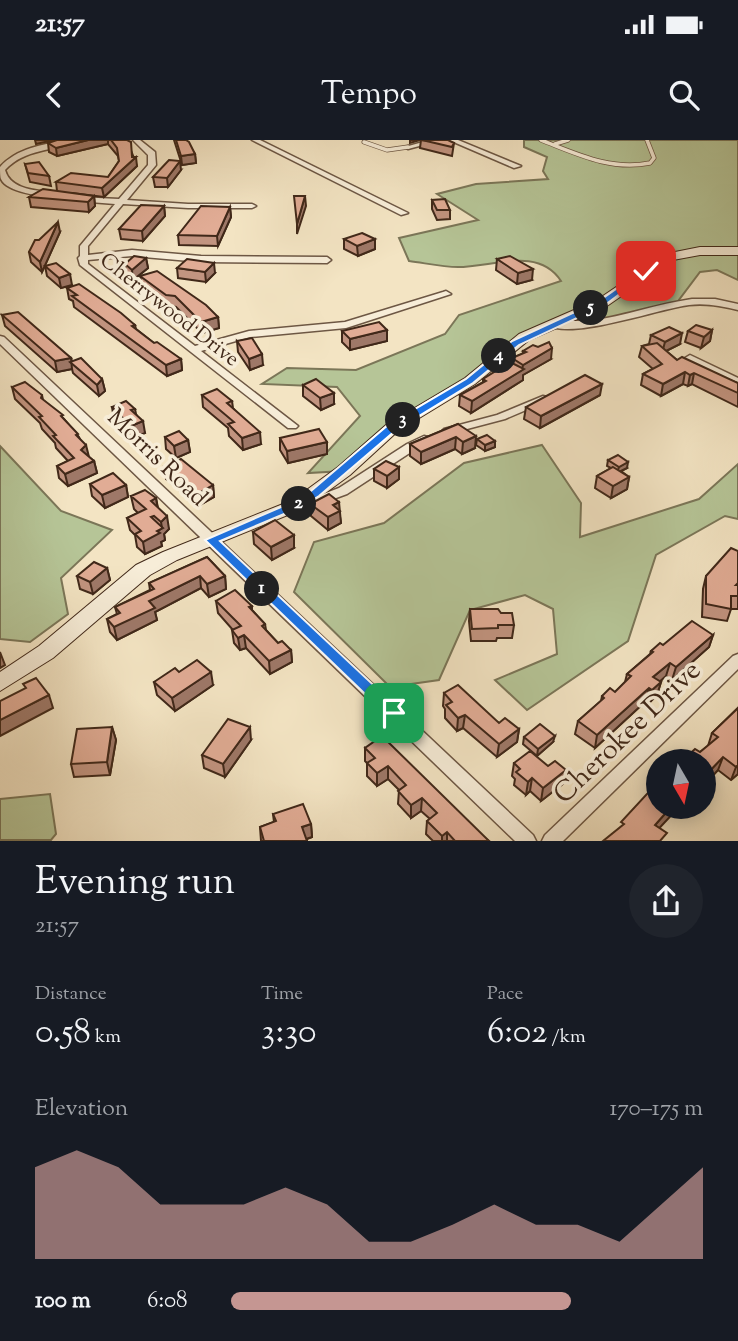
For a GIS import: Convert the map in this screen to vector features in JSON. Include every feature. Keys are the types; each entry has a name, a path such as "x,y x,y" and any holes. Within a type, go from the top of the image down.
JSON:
{"street":[{"path":"75,140 15,157 1,170 2,177 16,187 73,198 219,207 252,206"},
{"name":"Cherrywood Drive","path":"136,140 148,148 153,160 148,172 84,246 84,265 97,278 292,426"},
{"path":"255,140 404,213"},
{"path":"408,147 439,140"},
{"path":"452,140 517,166"},
{"path":"299,504 344,471 392,428 470,381 516,343 602,303 669,257 700,251 738,251"},
{"path":"82,258 132,253 201,259 327,260"},
{"path":"193,351 249,334 346,325 446,294"},
{"path":"552,325 587,326 691,302 712,301 738,307"},
{"name":"Morris Road","path":"0,339 527,841"},
{"path":"690,358 738,382"},
{"path":"0,683 47,652 143,570 170,556 299,504 339,495 390,458 427,437 501,417 550,395"},
{"name":"Cherokee Drive","path":"551,841 738,660"}],"lane":[{"path":"541,140 602,163 630,167 650,163 654,158 648,140"},
{"path":"553,144 568,140"},
{"path":"363,142 387,150 408,147"}],"green space":[{"path":"524,140 738,140 738,280 717,270 700,272 675,305 587,326 552,325 414,413 344,471 308,473 360,416 337,387 262,384 287,368 356,370 445,334 459,315 561,281 551,270 528,261 458,267 409,261 399,238 478,220 437,194 476,184 548,179 543,171 547,157 524,147"},
{"path":"542,445 581,503 580,537 699,499 738,464 738,519 725,516 656,555 628,641 527,710 495,680 557,654 553,609 525,595 470,610 439,680 390,687 294,592 314,542 384,523 464,463"},
{"path":"0,446 61,511 112,530 61,578 68,614 30,642 0,639"},
{"path":"50,794 56,834 51,840 0,840 0,799"}],"building":[{"path":"57,140 88,140 56,148 48,143"},
{"path":"111,140 131,142 132,157 136,157 102,188 56,182 71,173 108,177 119,161 117,148"},
{"path":"176,140 189,142 195,154 181,156"},
{"path":"422,140 448,140 454,143 452,147"},
{"path":"169,160 180,161 167,178 153,177"},
{"path":"39,162 49,176 28,173 25,164"},
{"path":"43,189 94,196 88,202 29,197"},
{"path":"294,196 305,196 297,224"},
{"path":"445,199 450,210 437,210 432,200"},
{"path":"141,205 164,206 142,231 119,229"},
{"path":"201,206 230,207 217,236 178,235"},
{"path":"58,222 40,262 29,252 35,240 39,240"},
{"path":"362,233 375,239 357,246 344,239"},
{"path":"134,256 146,258 132,270 125,264"},
{"path":"510,256 533,269 518,273 497,259"},
{"path":"187,259 214,263 205,272 177,268"},
{"path":"56,263 70,274 59,278 45,266"},
{"path":"157,271 206,305 218,317 201,322 175,296 166,295 140,276"},
{"path":"79,284 121,313 135,325 132,326 154,343 157,342 181,359 166,365 72,296 77,295 67,288"},
{"path":"18,312 71,358 55,361 2,315"},
{"path":"379,322 387,330 350,339 342,331"},
{"path":"696,325 712,330 704,337 688,331"},
{"path":"669,327 682,333 665,342 651,335"},
{"path":"252,338 262,354 249,359 237,341"},
{"path":"549,342 552,348 523,365 512,358 526,352 523,351 533,345 538,347"},
{"path":"657,343 677,360 682,357 738,383 738,393 694,373 690,375 685,372 663,384 643,374 662,364 642,346"},
{"path":"81,358 102,379 97,385 70,362"},
{"path":"510,362 524,369 472,401 460,395 486,381 483,379"},
{"path":"585,375 602,384 541,416 526,407"},
{"path":"316,379 334,393 320,398 303,385"},
{"path":"25,382 63,415 61,416 86,445 81,450 94,461 65,474 57,466 74,458 53,436 56,435 39,417 42,416 12,387"},
{"path":"217,389 232,401 227,403 260,432 242,438 228,424 234,422 202,395"},
{"path":"126,401 143,421 131,426 112,407"},
{"path":"458,424 476,436 463,442 456,437 421,452 410,444"},
{"path":"319,429 327,442 287,451 280,438"},
{"path":"179,431 188,440 174,446 165,437"},
{"path":"487,435 495,441 485,445 477,439"},
{"path":"618,455 628,462 619,467 608,460"},
{"path":"181,459 213,485 197,494 164,467"},
{"path":"386,461 399,467 387,476 374,469"},
{"path":"613,467 629,477 613,486 597,476"},
{"path":"113,473 126,485 102,495 90,484"},
{"path":"145,490 156,498 151,501 167,516 161,522 154,516 151,517 163,528 157,531 160,533 143,542 135,534 141,531 127,518 146,509 131,496"},
{"path":"329,494 339,502 333,505 340,511 328,517 310,504"},
{"path":"275,520 294,535 271,547 253,532"},
{"path":"731,548 738,551 738,596 731,596 731,609 706,604 706,576"},
{"path":"207,557 225,576 207,584 200,576 149,601 155,608 114,627 107,619 120,613 115,607 154,589 149,583"},
{"path":"94,562 107,568 90,582 77,576"},
{"path":"235,590 252,606 249,607 265,624 262,626 278,643 282,641 291,650 269,661 244,635 238,638 232,630 241,626 216,601"},
{"path":"470,609 498,609 501,613 512,613 514,625 472,629"},
{"path":"692,621 713,635 676,667 670,663 653,677 661,682 652,690 649,688 597,735 578,721 604,698 602,696 610,688 615,692 631,676 627,674 660,643 663,645"},
{"path":"197,660 211,672 172,698 154,682 175,668 179,672"},
{"path":"36,678 49,695 0,720 0,701 26,688 23,684"},
{"path":"458,685 499,723 505,718 519,729 499,744 465,715 458,718 446,705 452,702 444,693"},
{"path":"738,708 736,767 723,757 716,764 716,749 704,749 718,737 712,733"},
{"path":"228,719 250,727 223,764 202,755"},
{"path":"540,724 555,736 538,749 524,737"},
{"path":"112,727 107,762 71,764 77,729"},
{"path":"382,736 489,841 455,841 447,832 442,836 427,821 437,813 422,798 411,805 398,791 406,785 388,766 377,773 367,763 375,758 365,748"},
{"path":"530,751 548,766 555,761 566,770 543,788 532,778 528,782 516,772 520,769 514,763"},
{"path":"646,795 646,819 660,819 655,825 667,833 660,841 603,841 624,824 621,822"},
{"path":"303,804 311,824 302,827 307,841 264,841 260,827 276,821 273,814"}],"route":[{"path":"394,713 211,540 299,504 344,471 392,428 470,381 524,337 602,303 646,271"}]}
